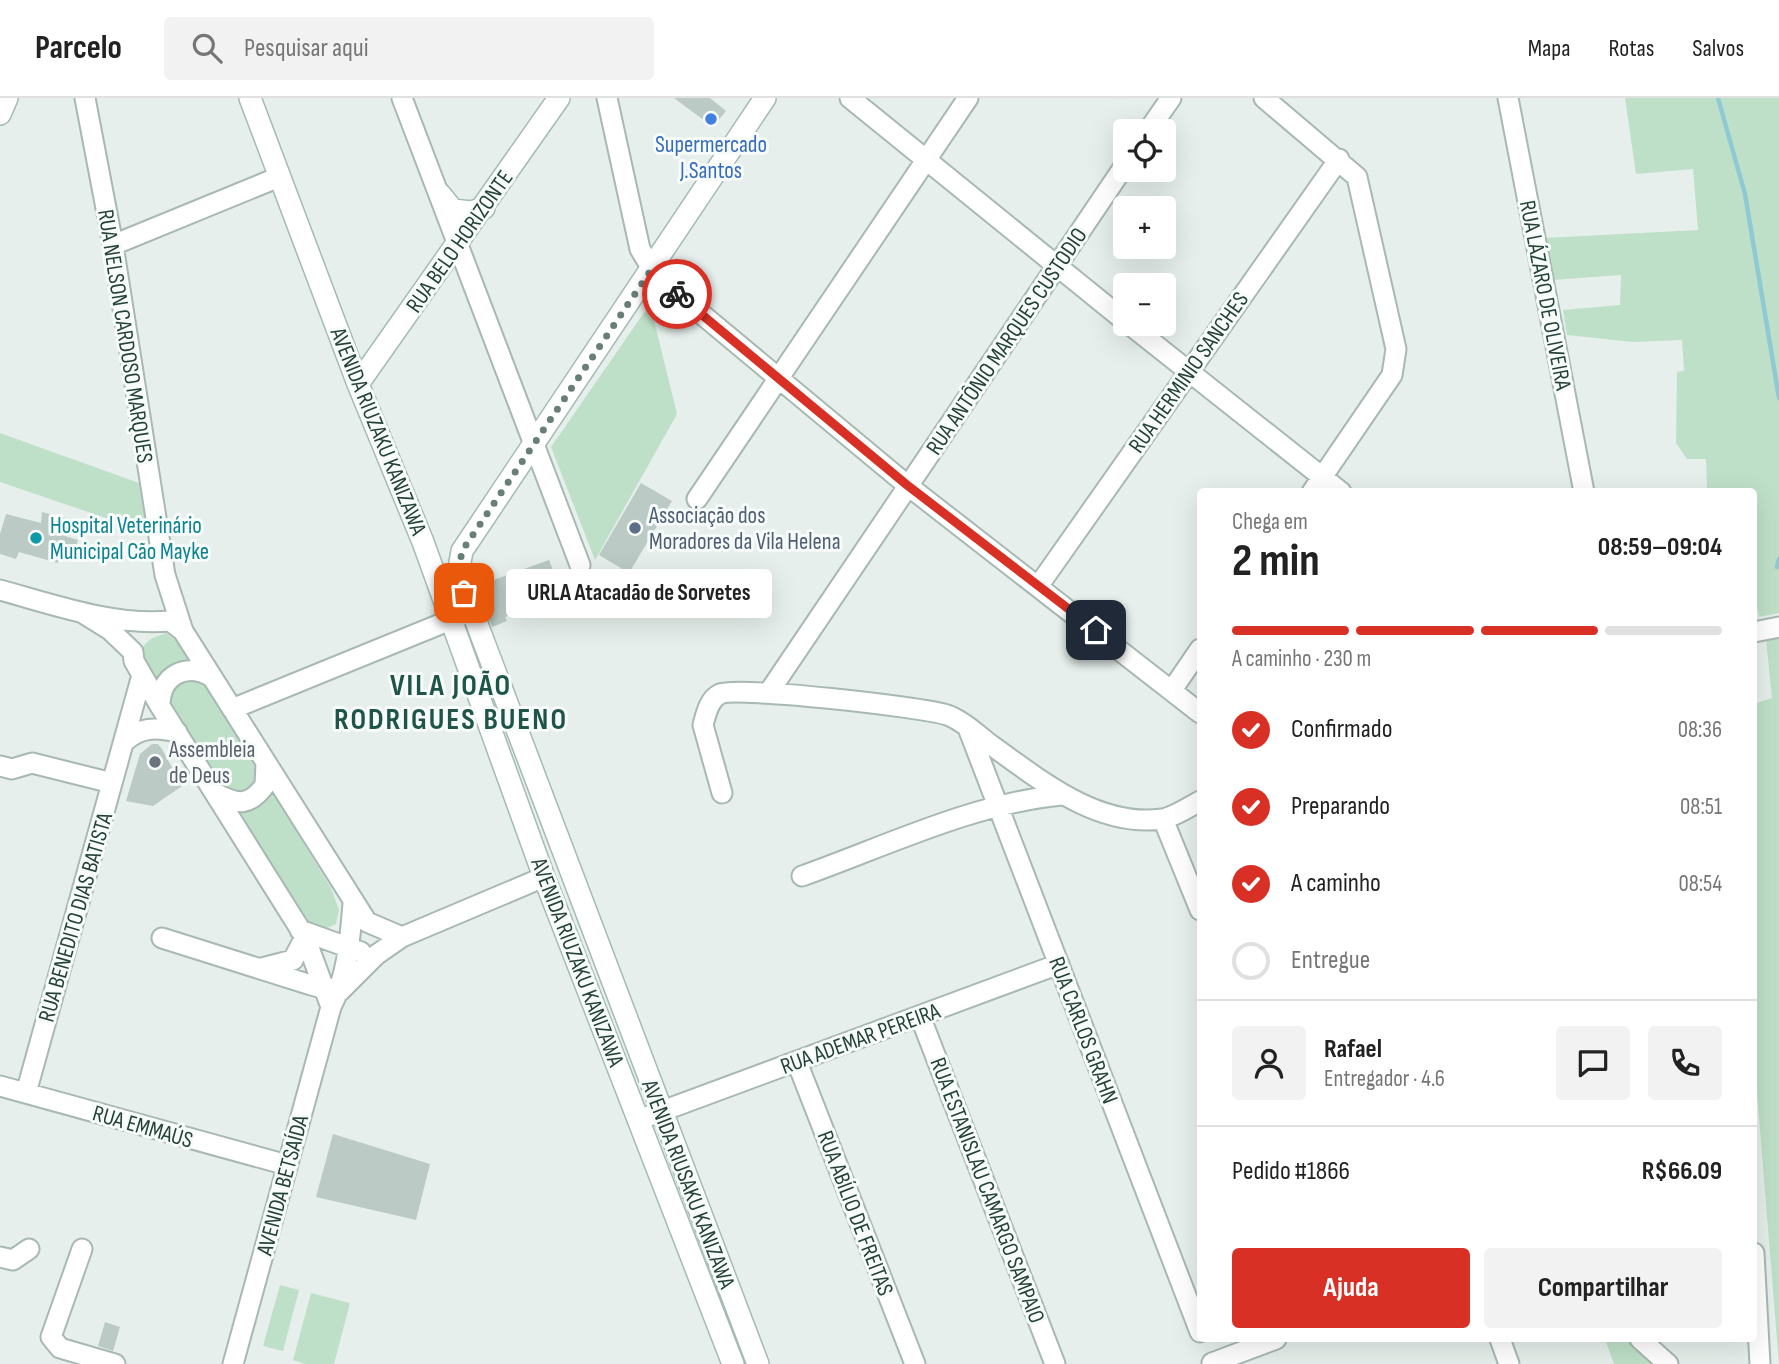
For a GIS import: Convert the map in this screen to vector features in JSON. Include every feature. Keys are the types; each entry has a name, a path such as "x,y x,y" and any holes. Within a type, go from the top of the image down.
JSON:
{"street":[{"path":"0,114 7,98"},
{"name":"RUA NELSON CARDOSO MARQUES","path":"85,98 113,245 165,575 183,631 353,903 367,922 402,937"},
{"name":"AVENIDA RIUZAKU KANIZAWA","path":"250,98 358,384 423,542 544,877 733,1364"},
{"path":"402,98 459,242 533,448 580,565"},
{"name":"RUA BELO HORIZONTE","path":"358,384 559,98"},
{"path":"607,98 640,248 651,270 907,485 1197,711"},
{"path":"423,542 433,552 446,554 462,551 765,98"},
{"path":"850,98 1113,311"},
{"path":"697,499 968,98"},
{"path":"1156,119 1171,98"},
{"path":"1144,336 1317,484 1392,374 1396,362 1357,177 1265,98"},
{"name":"RUA LÁZARO DE OLIVEIRA","path":"1508,98 1583,488"},
{"name":"RUA HERMINIO SANCHES","path":"1039,585 1339,159"},
{"path":"113,245 279,177"},
{"name":"RUA ANTÔNIO MARQUES CUSTODIO","path":"769,692 1114,182"},
{"path":"440,194 453,211 471,212 484,208"},
{"name":"AVENIDA RIUSAKU KANIZAWA","path":"462,551 458,574 470,612 758,1364"},
{"name":"RUA NELSON CARDOSO MARQUES","path":"155,623 165,575"},
{"path":"0,590 81,612 155,623 170,621 183,631"},
{"path":"81,612 110,630 133,652 142,675 160,706 308,935 334,992"},
{"path":"232,709 470,612"},
{"path":"133,652 139,634 155,623"},
{"path":"1757,631 1779,627"},
{"path":"1172,690 1197,653"},
{"path":"160,706 160,691 166,680 189,670 199,670 212,677"},
{"name":"RUA BENEDITO DIAS BATISTA","path":"26,1093 142,675"},
{"path":"722,793 703,725 712,701 720,694 769,692 948,715 1062,795 1105,812 1163,819 1197,803"},
{"name":"RUA CARLOS GRAHN","path":"968,728 1197,1324"},
{"path":"124,742 135,731 144,729 177,732"},
{"path":"0,766 12,769 32,763 112,783"},
{"path":"216,794 236,804 246,803 265,785 266,763"},
{"path":"802,876 998,806 1024,799 1062,795"},
{"path":"1163,819 1197,903"},
{"path":"334,992 376,954 402,937 544,877"},
{"path":"308,935 332,938 342,932 349,922 353,903"},
{"path":"334,992 349,950 353,903"},
{"path":"308,935 349,950 376,954"},
{"path":"256,968 273,967 293,960 308,935"},
{"path":"162,938 334,992"},
{"name":"RUA ADEMAR PEREIRA","path":"661,1111 1059,964"},
{"name":"AVENIDA BETSAÍDA","path":"233,1364 334,992"},
{"name":"RUA ESTANISLAU CAMARGO SAMPAIO","path":"920,1016 1055,1364"},
{"name":"RUA ABÍLIO DE FREITAS","path":"797,1062 915,1364"},
{"name":"RUA EMMAÚS","path":"0,1086 287,1165"},
{"path":"638,1120 661,1111"},
{"path":"0,1257 13,1260 29,1249"},
{"path":"82,1249 51,1337 60,1348 115,1364"},
{"path":"1757,1308 1760,1364"},
{"path":"1204,1342 1213,1363 1268,1342"},
{"path":"1501,1342 1509,1364"},
{"path":"1643,1342 1668,1364"}],"green space":[{"path":"1625,98 1779,98 1779,613 1759,617 1757,607 1757,488 1707,488 1706,459 1687,459 1676,443 1677,372 1684,371 1682,340 1633,342 1567,335 1563,310 1620,305 1621,275 1553,280 1545,238 1698,230 1693,169 1636,174"},
{"path":"650,304 677,414 595,560 551,447"},
{"path":"0,433 139,483 147,532 0,482"},
{"path":"166,633 177,641 195,666 331,888 339,910 336,924 317,928 300,918 229,794 162,694 145,660 142,647 152,638"},
{"path":"1779,637 1779,1364 1757,1093 1757,703 1772,698 1766,639"},
{"path":"280,1285 299,1290 283,1351 263,1346"},
{"path":"311,1293 350,1303 334,1364 305,1364 293,1360"},
{"path":"1606,1342 1632,1342 1655,1364 1614,1364"}],"building":[{"name":"Supermercado J.Santos","path":"674,98 710,98 726,111 713,127"},
{"name":"Associação dos Moradores da Vila Helena","path":"641,483 672,501 629,573 599,555"},
{"name":"Hospital Veterinário Municipal Cão Mayke","path":"42,512 70,519 65,536 78,540 73,556 59,552 58,563 19,552 16,559 0,554 0,534 6,514 41,523"},
{"path":"549,560 565,601 551,606 549,601 505,617 507,621 492,627 477,586"},
{"path":"152,744 158,744 162,749 182,786 153,806 126,801 140,754"},
{"path":"333,1134 430,1164 416,1220 316,1197"},
{"path":"105,1322 120,1327 113,1351 98,1346"}],"waterway":[{"path":"1718,98 1745,194 1779,398"},
{"path":"1777,567 1779,559"}],"way so far":[{"path":"464,593 458,574 462,551 651,270 677,294"}],"place":[{"name":"Supermercado J.Santos","path":"711,119"},
{"name":"Associação dos Moradores da Vila Helena","path":"635,528"},
{"name":"Hospital Veterinário Municipal Cão Mayke","path":"36,538"},
{"name":"URLA Atacadão de Sorvetes","path":"464,593"},
{"name":"Assembleia de Deus","path":"155,762"}],"district":[{"name":"VILA JOÃO RODRIGUES BUENO","path":"451,702"}],"route":[{"path":"677,294 907,485 1096,630"}]}
